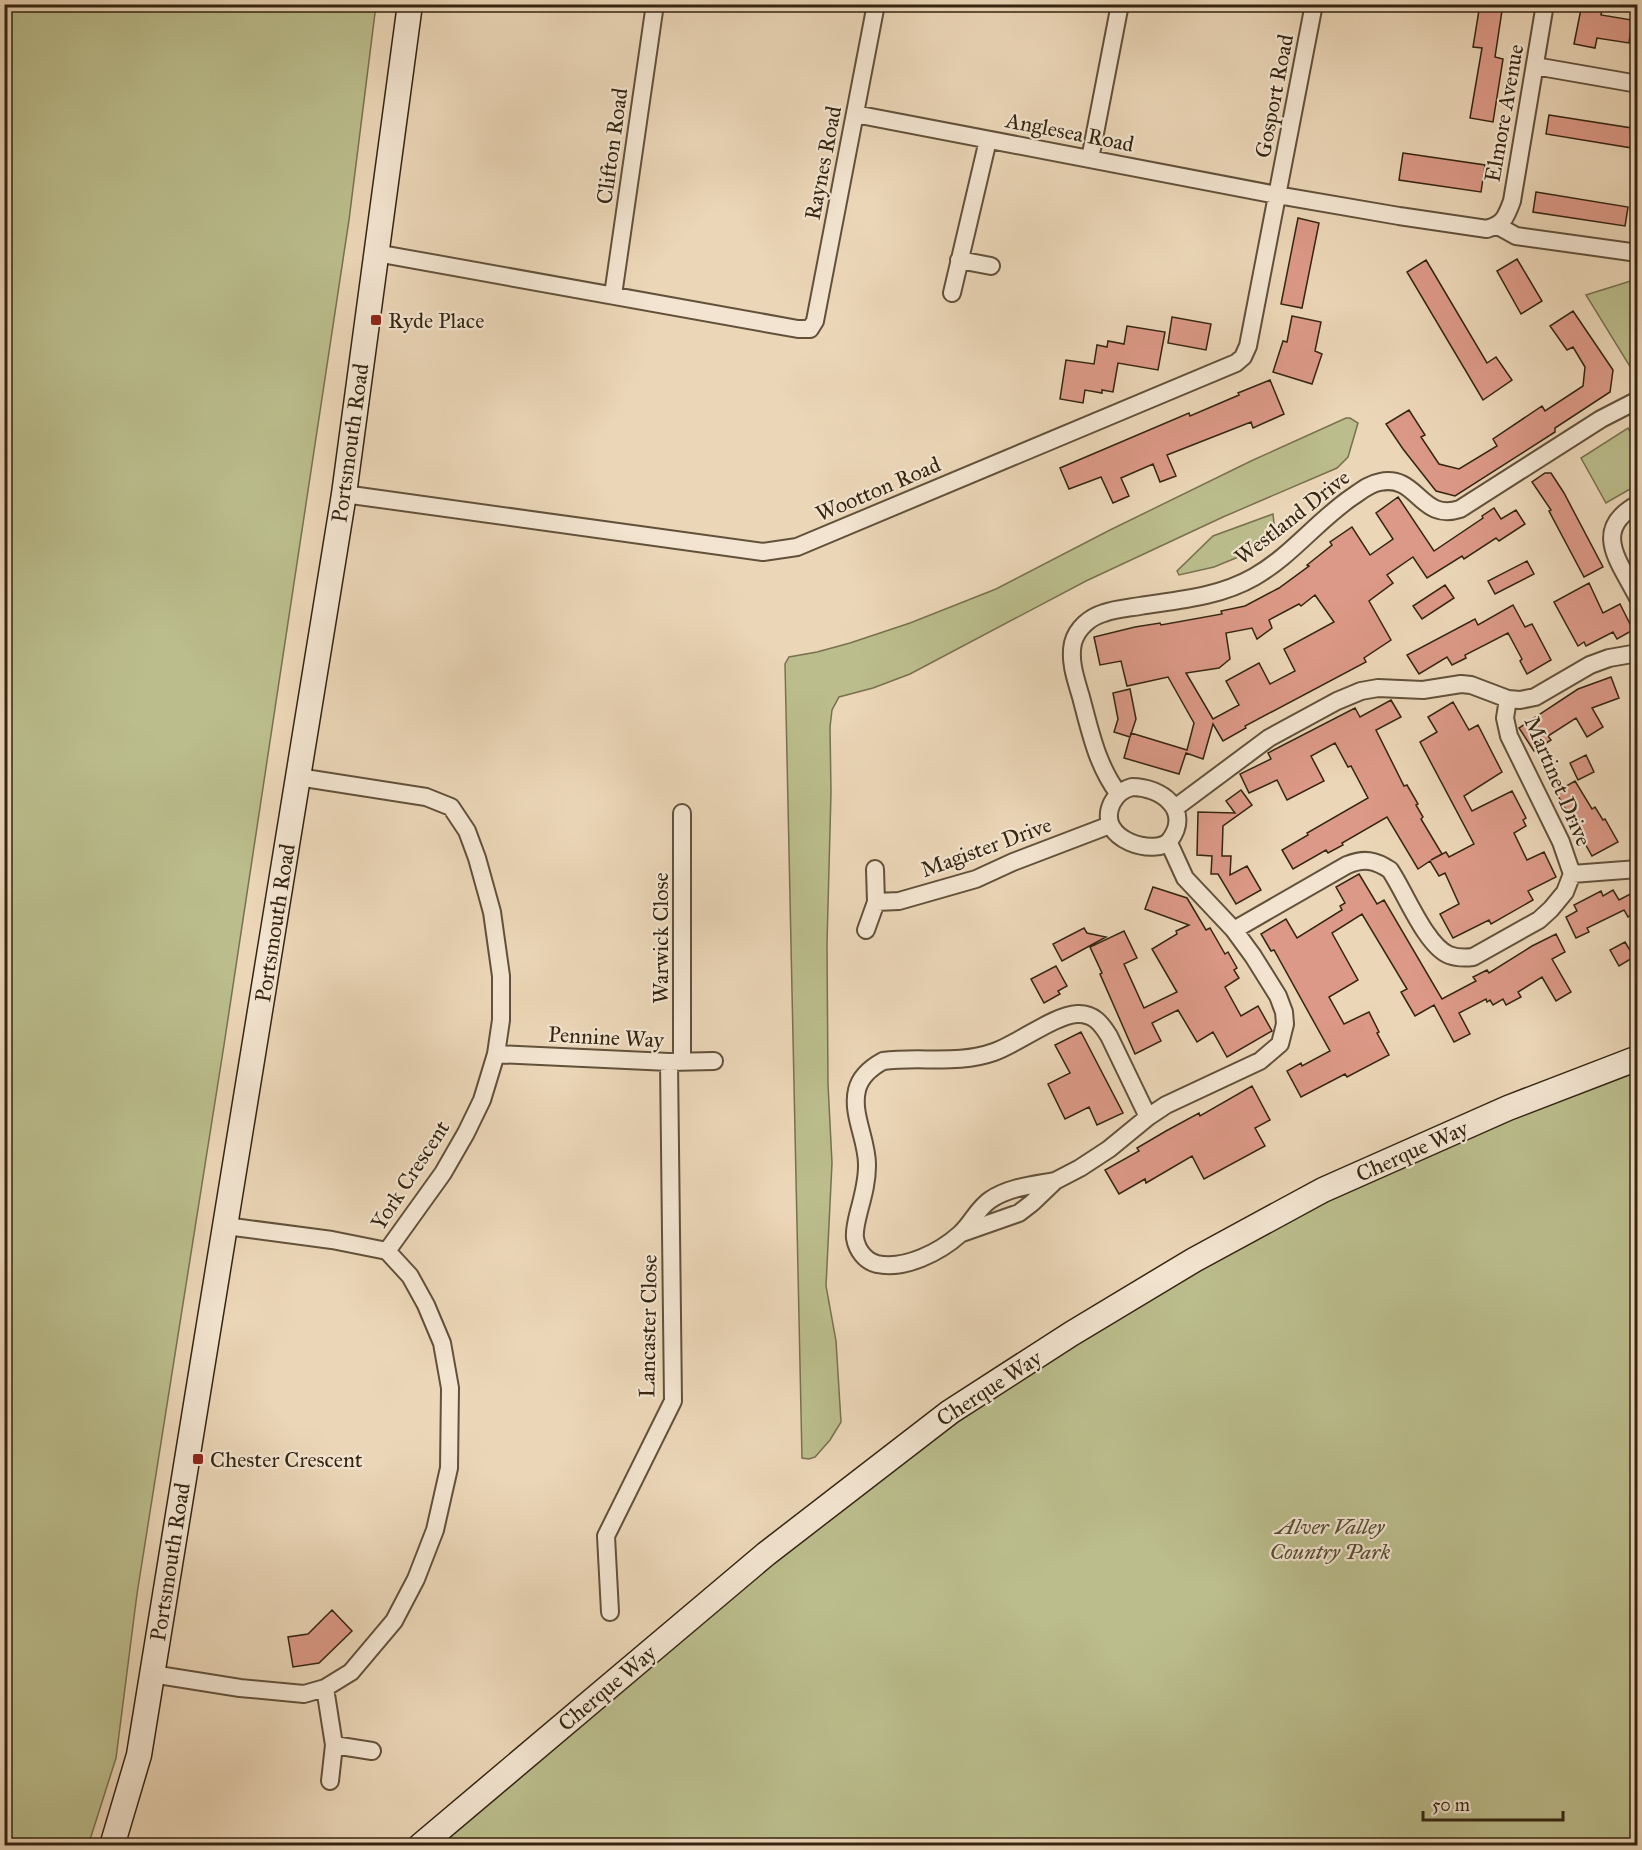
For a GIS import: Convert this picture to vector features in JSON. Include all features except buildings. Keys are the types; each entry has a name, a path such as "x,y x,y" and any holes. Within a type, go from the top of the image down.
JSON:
{"main road":[{"name":"Portsmouth Road","path":"117,1843 139,1755 344,494 410,4"},
{"name":"Cherque Way","path":"420,1845 766,1554 950,1412 1071,1334 1194,1260 1323,1190 1508,1108 1638,1058"}],"street":[{"name":"Clifton Road","path":"613,294 655,4"},
{"name":"Raynes Road","path":"613,294 798,329 810,329 815,321 876,4"},
{"path":"1090,159 1120,4"},
{"name":"Gosport Road","path":"1277,195 1314,4"},
{"name":"Elmore Avenue","path":"1498,226 1505,218 1512,201 1545,4"},
{"path":"1535,66 1638,84"},
{"name":"Anglesea Road","path":"855,114 1277,195"},
{"path":"952,293 988,140"},
{"path":"1277,195 1473,228 1487,229 1498,226 1516,236 1638,253"},
{"name":"Wootton Road","path":"344,494 763,552 797,547 1236,363 1243,357 1248,346 1277,195"},
{"path":"376,253 613,294"},
{"path":"959,260 991,266"},
{"name":"Westland Drive","path":"1118,794 1106,777 1074,672 1073,642 1080,628 1091,619 1104,612 1189,599 1241,585 1264,571 1337,507 1367,486 1379,482 1393,480 1402,483 1433,508 1451,512 1460,509 1601,419 1636,403"},
{"path":"1638,504 1625,511 1611,531 1616,554 1638,598"},
{"path":"1175,808 1269,738 1337,700 1361,691 1378,688 1423,690 1461,684 1471,685 1509,699 1520,700 1535,696 1590,665 1609,658 1638,653"},
{"name":"Martinet Drive","path":"1234,930 1347,865 1368,860 1380,863 1390,870 1428,936 1448,955 1461,958 1473,957 1519,933 1545,915 1564,892 1572,874 1561,842 1509,736 1505,718 1509,699"},
{"name":"York Crescent","path":"226,1226 332,1240 387,1251 443,1173 466,1133 482,1100 496,1054 501,1020 501,976 492,912 467,831 451,807 426,797 298,777"},
{"path":"962,1233 977,1211 1004,1192 1055,1181 1080,1168 1109,1149 1166,1105 1260,1061 1280,1044 1285,1024 1284,1012 1278,996 1234,930 1185,878 1169,843 1177,825 1175,808 1161,795 1143,787 1124,789 1118,794 1108,816 1110,825 1118,836 1135,843 1156,846 1169,843"},
{"name":"Warwick Close","path":"676,1062 682,813"},
{"name":"Magister Drive","path":"876,902 898,900 976,879 1013,862 1110,825"},
{"path":"866,930 876,902 875,869"},
{"path":"1572,874 1638,869"},
{"path":"1055,1181 1019,1213 962,1233 922,1257 907,1263 878,1264 868,1261 859,1250 854,1236 865,1190 867,1165 856,1107 857,1090 873,1066 883,1061 978,1057 1010,1045 1064,1017 1075,1013 1086,1014 1102,1025 1109,1036 1148,1117"},
{"name":"Pennine Way","path":"496,1054 676,1062 714,1061"},
{"name":"Lancaster Close","path":"610,1612 606,1536 673,1401 676,1062"},
{"path":"152,1674 277,1693 304,1694 325,1688 351,1672 394,1621 416,1579 435,1530 449,1468 450,1389 442,1343 426,1305 410,1276 387,1251"},
{"path":"325,1688 334,1745 330,1781"},
{"path":"334,1745 372,1751"}],"green space":[{"path":"5,4 376,5 349,220 224,1045 137,1594 116,1758 88,1846 4,1845"},
{"path":"1638,279 1637,378 1586,295"},
{"path":"1346,418 1358,423 1348,457 1337,468 1223,517 1086,581 910,674 873,688 839,697 832,710 827,944 828,1084 832,1163 826,1286 836,1341 841,1422 830,1440 815,1457 802,1458 785,664 789,657 850,643 910,623 996,589 1251,461"},
{"path":"1628,428 1637,444 1637,485 1606,503 1581,458"},
{"path":"1273,514 1275,533 1248,553 1214,567 1179,575 1177,571 1213,536"},
{"name":"Alver Valley Country Park","path":"1637,1062 1637,1845 438,1846 766,1554 1194,1260"}],"place":[{"name":"Ryde Place","path":"376,320"},
{"name":"Chester Crescent","path":"198,1459"}]}
